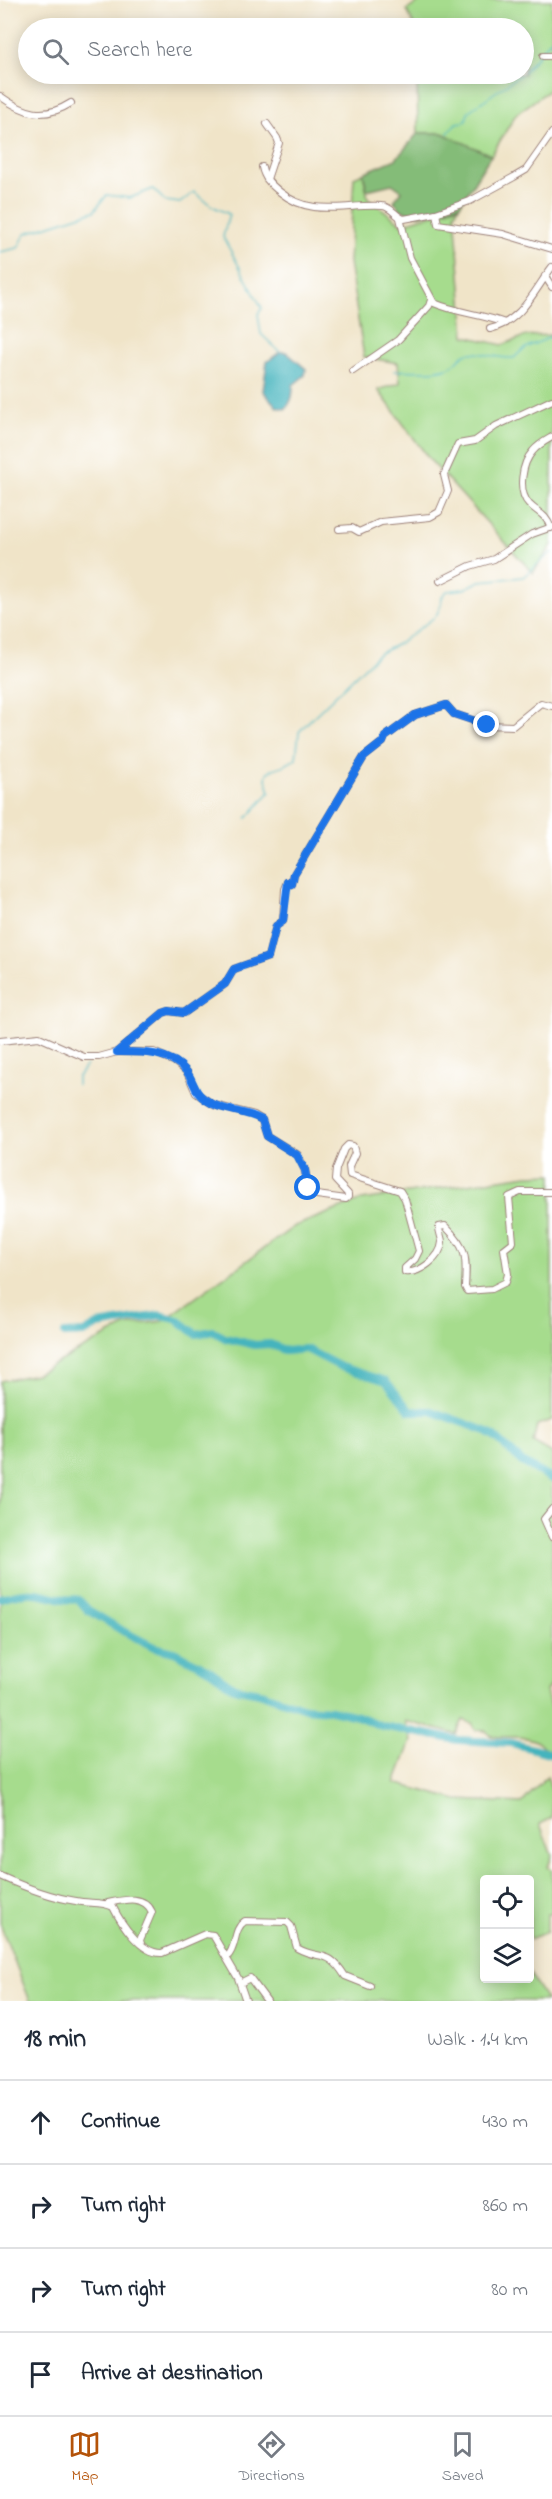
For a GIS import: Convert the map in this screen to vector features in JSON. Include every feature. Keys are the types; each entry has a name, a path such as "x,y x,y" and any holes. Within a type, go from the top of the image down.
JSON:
{"street":[{"path":"543,56 552,56"},
{"path":"0,96 16,108 46,115 71,103"},
{"path":"267,124 278,138 279,143 267,179"},
{"path":"262,167 267,179 286,197 302,206 333,208 385,206 404,219 436,213 477,198 522,173 552,134"},
{"path":"436,213 438,224 502,234 552,249"},
{"path":"400,218 410,258 431,300 456,312 488,317 505,323"},
{"path":"490,329 505,323 525,308 552,267"},
{"path":"545,276 552,287"},
{"path":"353,371 403,335 429,306 431,300"},
{"path":"339,529 352,528 360,532 381,522 430,517 439,512 448,491 444,475 459,444 475,441 496,426 552,400"},
{"path":"440,581 470,566 494,559 532,534 551,527 541,512 530,504 523,491 527,459 541,443 552,437"},
{"path":"117,1052 163,1013 169,1011 184,1013 225,984 234,969 268,957 276,926 283,921 288,882 292,884 294,874 364,757 383,742 385,737 415,715 446,705 454,714 487,725 513,726 540,703 552,706"},
{"path":"0,1041 39,1037 84,1057 99,1058 117,1052 154,1053 165,1057 187,1072 196,1093 202,1097 223,1108 254,1115 262,1120 267,1136 297,1155 305,1170 308,1188 317,1195 346,1199 348,1197 348,1194 335,1180 336,1169 344,1149 348,1145 353,1146 355,1153 349,1166 350,1175 400,1191 405,1199 418,1251 415,1259 405,1268 405,1272 421,1269 439,1252 442,1241 439,1227 445,1226 465,1252 467,1291 497,1288 506,1282 508,1274 504,1249 513,1242 509,1197 520,1192 552,1192"},
{"path":"552,1509 544,1519 552,1537"},
{"path":"0,1876 36,1891 93,1904 137,1899 150,1907 152,1912 140,1940 141,1944"},
{"path":"107,1903 113,1907 141,1944 159,1954 209,1934 217,1940 227,1957 246,2001"},
{"path":"227,1957 233,1949 236,1931 245,1921 285,1921 291,1926 297,1948 326,1956 339,1965 345,1976 370,1986"},
{"path":"240,1983 250,1978 267,2001"}],"green space":[{"path":"422,0 552,0 552,88 516,114 491,156 442,133 418,133 417,84 534,84 534,18 411,18 407,10"},
{"path":"418,133 442,133 491,155 460,205 420,215 401,210 394,201 402,191 392,184 367,190 363,173 396,159"},
{"path":"363,173 368,198 402,224 459,206 455,213 465,336 502,345 526,336 552,335 552,545 533,573 430,460 378,390 400,383 398,363 364,357 349,262 354,177"},
{"path":"552,1174 552,1420 537,1425 533,1442 552,1453 552,1683 546,1691 552,1713 552,1751 527,1738 491,1736 486,1731 476,1730 472,1723 463,1720 456,1734 405,1721 411,1741 395,1783 457,1800 522,1803 547,1776 552,1790 552,1818 540,1824 552,1856 548,1867 552,1869 552,1914 547,1914 547,1932 534,1937 534,1875 480,1875 480,1983 534,1983 534,1980 547,2001 30,2001 0,1924 0,1381 36,1374 125,1326 163,1321 295,1226 362,1200 527,1175"}],"water":[{"path":"280,352 286,352 306,369 305,375 293,385 292,398 285,409 277,407 263,391 267,362"}],"waterway":[{"path":"534,60 552,38"},
{"path":"448,133 456,123 465,122 469,111 507,84"},
{"path":"0,252 18,248 26,233 94,211 107,195 130,198 153,189 165,201 180,203 194,192 212,206 229,214 223,237 262,308 258,314 261,334 280,352"},
{"path":"394,371 444,369 452,366 468,353 514,358 528,347 552,336"},
{"path":"247,818 270,792 266,779 267,773 296,758 299,732 378,654 400,643 436,616 442,597 447,591 464,589 480,581 523,577 552,552"},
{"path":"77,1085 77,1078 87,1064"},
{"path":"65,1334 84,1333 98,1325 161,1315 178,1320 196,1334 213,1331 225,1338 255,1345 270,1344 286,1351 306,1349 341,1367 386,1381 410,1411 431,1411 483,1430 495,1437 522,1462 552,1479"},
{"path":"0,1598 30,1593 78,1599 88,1610 123,1631 154,1647 174,1652 208,1669 234,1688 264,1694 305,1708 331,1710 357,1716 382,1726 458,1740 511,1743 552,1754"}],"route":[{"path":"308,1188 305,1170 297,1155 267,1136 262,1120 254,1115 223,1108 202,1097 196,1093 187,1072 175,1062 154,1053 117,1052 163,1013 169,1011 184,1013 225,984 234,969 268,957 276,926 283,921 285,889 288,882 292,884 294,874 303,863 364,757 383,742 385,737 415,715 446,705 454,714 487,725"}]}
